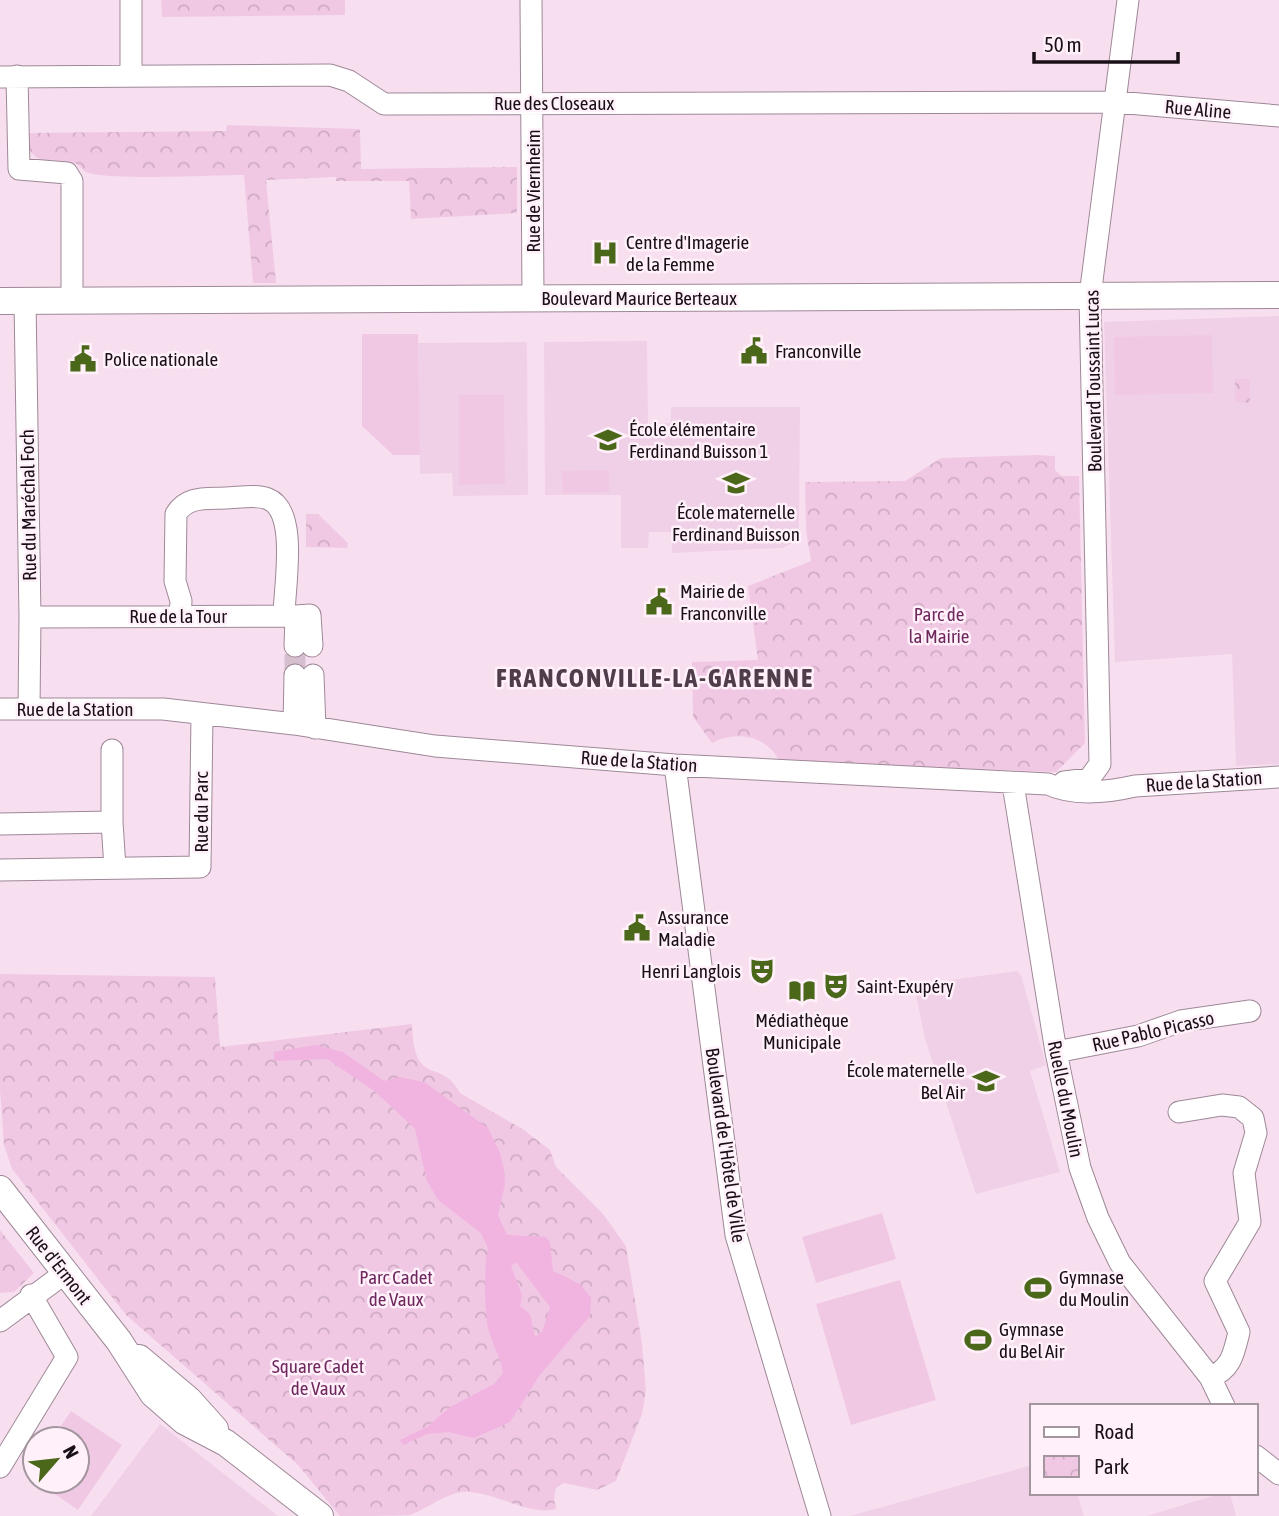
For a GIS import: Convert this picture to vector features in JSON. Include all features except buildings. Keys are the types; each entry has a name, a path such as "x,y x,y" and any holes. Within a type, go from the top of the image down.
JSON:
{"street":[{"path":"131,0 131,76"},
{"name":"Rue de Viernheim","path":"531,0 533,298"},
{"name":"Boulevard Toussaint Lucas","path":"1100,764 1090,296 1128,0"},
{"name":"Rue des Closeaux","path":"8,76 330,75 349,81 384,104 1116,102"},
{"path":"8,76 19,169 67,173 72,181 72,302"},
{"name":"Rue Aline","path":"1116,102 1279,116"},
{"name":"Boulevard Maurice Berteaux","path":"12,301 1279,295"},
{"name":"Rue du Maréchal Foch","path":"12,301 30,617 29,709"},
{"path":"180,617 181,601 175,581 175,568 176,514 182,505 196,499 266,497 278,504 285,515 288,567 284,583 290,616 303,646"},
{"name":"Rue de la Tour","path":"30,617 290,616"},
{"path":"304,675 304,726"},
{"name":"Rue de la Station","path":"0,709 163,709 304,726 435,746 675,765 1048,784 1061,790 1114,790 1135,786 1279,777"},
{"name":"Rue du Parc","path":"0,870 200,867 202,714"},
{"path":"112,750 115,868"},
{"path":"1048,784 1089,779 1100,764 1110,776 1135,786"},
{"name":"Boulevard de l'Hôtel de Ville","path":"675,765 734,1219 820,1516"},
{"name":"Ruelle du Moulin","path":"1013,784 1056,1052 1080,1168 1098,1218 1120,1263 1210,1377 1223,1404"},
{"path":"0,824 112,822"},
{"name":"Rue Pablo Picasso","path":"1056,1052 1138,1037 1181,1021 1250,1011"},
{"path":"1179,1112 1222,1105 1239,1107 1253,1118 1256,1133 1244,1173 1250,1222 1214,1281 1239,1332 1228,1367 1222,1373 1210,1377"},
{"name":"Rue d'Ermont","path":"0,1189 119,1341 144,1383 165,1406 184,1421 226,1443 270,1479 303,1500 320,1516"},
{"path":"0,1321 31,1295 65,1273"},
{"path":"0,1467 67,1357 31,1295"},
{"path":"1258,1458 1279,1474"},
{"name":"Rue d'Ermont","path":"270,1479 296,1516"}],"shaded area":[{"path":"1279,316 1279,764 1236,766 1232,654 1115,662 1104,322"},
{"path":"647,341 648,424 671,423 671,407 800,407 799,527 792,543 783,548 672,553 672,532 649,532 648,548 621,548 621,495 545,495 544,342"},
{"path":"527,342 528,495 453,496 452,473 420,474 418,343"},
{"name":"École maternelle Bel Air","path":"1017,971 1021,975 1046,1065 1030,1071 1060,1172 976,1194 925,1039 914,985"},
{"path":"316,1045 343,1052 384,1081 399,1077 424,1082 488,1128 500,1153 504,1170 505,1184 498,1215 507,1235 546,1237 550,1243 553,1271 580,1284 591,1298 590,1316 539,1376 510,1422 474,1438 449,1432 427,1434 403,1445 400,1440 427,1427 450,1407 494,1384 503,1373 487,1323 485,1290 488,1248 481,1233 438,1200 427,1181 415,1129 376,1092 327,1059 274,1061 274,1052","holes":["516,1262 550,1307 542,1332 535,1337 530,1314 520,1306 522,1295 511,1266"]},
{"path":"160,1424 278,1516 91,1516"},
{"path":"1030,1466 1030,1495 1078,1495 1084,1516 850,1516"},
{"path":"1215,1495 1231,1495 1236,1516 1147,1516"}],"green space":[{"path":"161,0 345,0 345,15 162,17"},
{"path":"227,125 360,129 361,169 517,167 517,213 411,219 409,181 336,181 336,177 266,180 276,283 253,283 244,175 98,175 86,172 74,163 36,157 28,144 27,133 226,131"},
{"path":"362,334 418,334 420,455 393,455 362,426"},
{"path":"1212,335 1213,393 1115,395 1114,337"},
{"path":"1235,379 1250,379 1250,403 1235,402"},
{"path":"459,395 504,395 505,484 459,485"},
{"name":"Parc de la Mairie","path":"1055,456 1055,470 1062,476 1079,476 1085,743 1056,772 780,762 768,746 750,738 731,737 712,743 693,717 692,662 758,660 748,586 811,561 806,530 805,482 905,481 941,458"},
{"path":"609,470 609,492 563,493 562,471"},
{"path":"306,514 318,514 348,543 347,548 306,547"},
{"name":"Parc Cadet de Vaux","path":"0,974 215,977 220,1047 412,1024 414,1044 423,1065 445,1076 460,1093 524,1130 550,1150 556,1167 603,1214 626,1246 642,1343 646,1391 642,1414 616,1481 597,1490 564,1483 556,1488 556,1509 536,1510 482,1494 462,1492 410,1515 340,1516 298,1465 126,1315 12,1169 4,1145 0,1090"},
{"path":"882,1213 896,1259 816,1283 802,1237"},
{"path":"0,1230 34,1273 14,1292 0,1293"},
{"path":"900,1280 936,1400 851,1425 816,1304"},
{"path":"71,1411 122,1445 91,1491 91,1425 62,1425"},
{"path":"56,1495 88,1495 78,1510"}],"tunnel":[{"path":"295,646 295,675"}],"place":[{"name":"Centre d'Imagerie de la Femme","path":"605,253"},
{"name":"Franconville","path":"754,351"},
{"name":"Police nationale","path":"83,359"},
{"name":"École élémentaire Ferdinand Buisson 1","path":"608,440"},
{"name":"École maternelle Ferdinand Buisson","path":"736,483"},
{"name":"Mairie de Franconville","path":"659,602"},
{"name":"Assurance Maladie","path":"637,928"},
{"name":"Henri Langlois","path":"762,971"},
{"name":"Saint-Exupéry","path":"836,986"},
{"name":"Médiathèque Municipale","path":"802,991"},
{"name":"École maternelle Bel Air","path":"986,1081"},
{"name":"Gymnase du Moulin","path":"1038,1288"},
{"name":"Gymnase du Bel Air","path":"978,1340"}],"district":[{"name":"FRANCONVILLE-LA-GARENNE","path":"655,678"}],"park label":[{"name":"Square Cadet de Vaux","path":"318,1377"}]}
